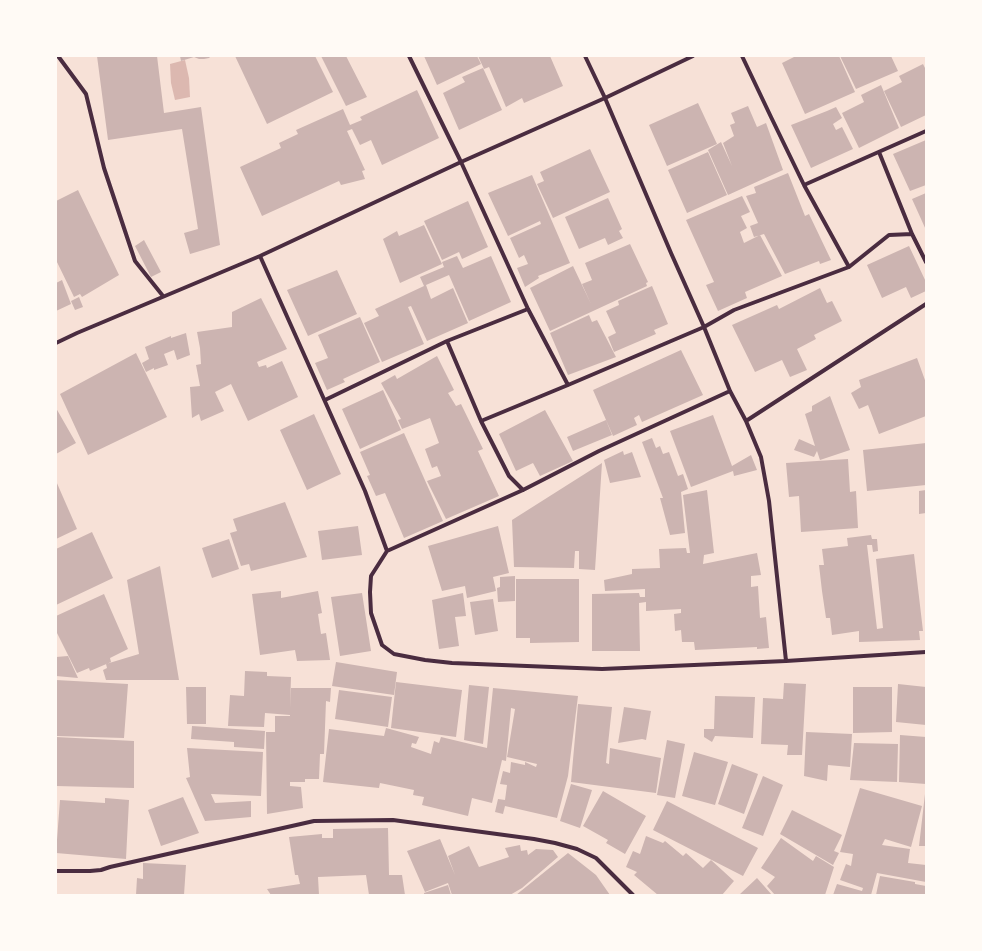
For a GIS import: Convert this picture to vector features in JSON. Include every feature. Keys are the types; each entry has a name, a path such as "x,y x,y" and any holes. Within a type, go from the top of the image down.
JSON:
{"street":[{"path":"58,56 86,94 104,168 135,261 163,296"},
{"path":"409,56 461,162 528,309 568,385"},
{"path":"585,56 605,98 730,391 746,421 761,457 769,501 786,661"},
{"path":"56,343 163,296 260,256 461,162 605,98 693,56"},
{"path":"742,56 804,185 849,267"},
{"path":"804,185 926,131"},
{"path":"879,152 912,234 926,262"},
{"path":"481,420 704,327 734,310 849,267 889,235 912,234"},
{"path":"260,256 365,491 387,551"},
{"path":"746,421 926,304"},
{"path":"325,400 447,341 528,309"},
{"path":"447,341 481,420 509,476 523,490"},
{"path":"730,391 599,451 523,490 387,551 371,576 370,592 371,613 382,645 394,654 452,663 602,669 786,661 926,652"},
{"path":"56,871 101,870 110,866 314,821 393,820 534,839 577,849 596,858 633,895"}],"shaded area":[{"path":"185,60 189,78 190,97 175,100 171,83 170,64"}],"building":[{"path":"97,56 157,56 164,113 201,107 220,245 190,254 184,233 198,229 182,129 108,140"},
{"path":"180,56 211,56 204,59 194,57 181,61"},
{"path":"235,56 315,56 333,92 267,124"},
{"path":"321,56 346,56 367,97 346,106"},
{"path":"424,56 477,56 481,64 437,85"},
{"path":"478,56 550,56 563,86 524,103 522,98 506,107 489,67 484,69"},
{"path":"796,56 839,56 855,92 805,114 782,63"},
{"path":"840,56 891,56 898,71 856,89"},
{"path":"923,64 926,70 926,115 901,127 884,91 902,82 899,76"},
{"path":"483,68 502,110 459,130 443,93 465,82 462,77"},
{"path":"881,85 899,128 859,148 842,113 864,102 861,95"},
{"path":"417,90 439,138 382,165 371,140 360,145 352,129 347,131 365,170 362,171 365,179 341,185 339,181 262,216 240,167 281,148 279,143 298,134 296,130 343,109 350,125 362,120 360,117"},
{"path":"698,103 717,144 667,166 649,125"},
{"path":"748,106 757,127 766,123 783,170 728,195 708,150 721,142 732,166 723,143 734,136 730,125 735,123 731,113"},
{"path":"836,107 842,118 833,124 836,130 842,127 853,149 811,168 791,125"},
{"path":"926,140 926,185 910,191 893,154"},
{"path":"590,149 610,192 553,218 537,184 544,181 540,172"},
{"path":"708,152 727,195 687,213 668,170"},
{"path":"788,173 805,216 809,214 831,260 820,264 819,261 785,274 764,234 754,237 750,226 758,223 746,196 756,193 754,187"},
{"path":"532,175 570,263 538,276 539,278 525,287 517,268 528,264 524,255 519,258 510,238 541,224 540,221 508,236 488,193"},
{"path":"78,190 119,275 82,297 80,294 74,297 56,260 56,201"},
{"path":"926,193 926,230 912,199"},
{"path":"742,196 750,212 741,216 747,228 740,232 744,243 760,235 782,276 745,292 747,298 718,311 706,285 714,282 686,220"},
{"path":"608,198 622,229 619,231 623,238 608,245 605,238 579,249 565,217"},
{"path":"468,201 488,247 462,259 459,252 442,260 424,221"},
{"path":"424,225 442,264 400,283 383,239 397,231 399,236"},
{"path":"144,240 161,272 151,277 135,246"},
{"path":"630,244 648,282 646,283 647,286 550,331 530,288 573,266 591,304 582,284 592,280 585,263"},
{"path":"909,246 926,282 926,291 911,298 906,287 882,298 867,265"},
{"path":"457,256 463,268 491,256 511,302 469,321 449,275 426,285 431,299 453,288 468,323 427,341 411,306 408,307 424,344 382,362 364,323 379,316 375,309 424,286 420,277 444,267 442,262"},
{"path":"337,270 357,314 308,336 287,290"},
{"path":"62,280 71,304 56,311 56,283"},
{"path":"652,286 668,324 654,330 656,334 614,352 608,337 616,333 606,311 619,305 618,301"},
{"path":"820,288 827,303 832,301 842,321 814,335 816,339 797,349 807,370 790,377 782,360 755,372 732,325 777,305 779,309"},
{"path":"79,297 83,307 75,310 71,301"},
{"path":"261,298 287,349 257,362 259,367 266,365 267,368 282,361 298,397 248,421 231,384 215,392 224,411 201,421 199,414 192,418 190,387 200,386 196,365 201,364 197,332 232,327 232,312"},
{"path":"589,315 592,322 597,320 616,357 568,375 550,333"},
{"path":"360,317 380,362 343,379 345,382 327,390 315,363 328,358 318,335"},
{"path":"186,333 190,355 177,360 174,350 164,354 168,365 154,370 154,368 146,372 142,363 149,359 145,347 171,336 171,338"},
{"path":"681,350 703,395 642,422 639,415 634,418 637,425 613,436 593,390"},
{"path":"136,353 167,417 88,455 60,394"},
{"path":"437,356 454,390 448,393 456,406 461,404 483,449 478,451 499,496 446,519 427,481 441,476 437,466 432,468 425,449 439,443 430,418 402,429 398,420 401,419 381,383 395,375 397,379"},
{"path":"917,358 926,383 926,416 879,434 868,405 859,409 851,393 861,387 859,380"},
{"path":"383,390 401,430 360,449 342,409"},
{"path":"830,396 850,450 820,460 817,451 814,457 794,450 799,439 815,446 805,414 812,411 812,406"},
{"path":"56,408 76,443 56,454"},
{"path":"545,410 573,461 540,476 533,463 516,471 499,434"},
{"path":"314,414 341,474 307,490 280,430"},
{"path":"713,415 732,466 751,455 757,470 734,476 733,471 691,487 670,431"},
{"path":"606,420 612,435 573,451 567,437"},
{"path":"404,433 443,521 404,538 385,493 376,496 367,476 370,475 360,452"},
{"path":"652,438 656,448 660,446 663,454 669,452 678,476 683,474 688,489 681,492 685,533 670,535 660,498 663,498 642,442"},
{"path":"926,443 926,485 867,491 863,450"},
{"path":"623,451 624,455 632,452 641,477 610,483 604,460"},
{"path":"848,459 850,492 856,491 858,528 801,532 799,496 789,497 786,463"},
{"path":"602,463 595,570 579,569 579,551 575,551 574,568 514,567 512,520"},
{"path":"56,481 77,529 56,539"},
{"path":"707,490 714,553 704,555 703,564 757,553 761,575 751,576 751,587 758,586 760,618 766,617 769,648 757,649 757,647 695,650 694,642 682,642 681,630 675,631 674,614 681,613 681,609 646,611 646,602 639,603 640,651 592,651 592,594 639,593 640,597 645,597 645,589 605,591 604,580 632,574 632,569 660,568 659,549 686,548 687,553 690,553 683,495"},
{"path":"926,490 926,513 919,514 919,491"},
{"path":"285,502 307,557 251,571 249,564 241,566 230,533 237,531 233,519"},
{"path":"358,526 362,555 322,560 318,531"},
{"path":"498,526 509,573 493,577 496,591 467,598 465,586 442,591 428,546"},
{"path":"92,532 113,578 56,605 56,549"},
{"path":"871,535 872,539 877,539 878,551 873,552 872,545 867,545 877,629 883,628 876,559 914,554 923,631 919,631 920,640 859,642 859,631 832,635 830,618 826,618 822,591 819,565 824,565 822,549 848,546 847,538"},
{"path":"229,539 239,569 212,578 202,548"},
{"path":"160,566 179,680 106,680 103,670 107,668 106,664 139,654 127,580"},
{"path":"515,576 515,601 498,602 497,588 500,587 500,577"},
{"path":"516,579 579,579 579,642 530,643 530,638 516,638"},
{"path":"281,591 281,598 318,591 322,613 318,614 321,634 326,633 330,660 297,661 295,650 260,655 252,594"},
{"path":"362,593 371,651 340,656 331,597"},
{"path":"463,593 466,616 455,617 459,646 439,649 432,600"},
{"path":"104,594 128,649 110,658 111,662 90,671 89,668 77,673 56,631 56,616"},
{"path":"493,599 498,631 475,635 470,602"},
{"path":"68,656 78,678 56,676 56,657"},
{"path":"336,662 397,672 394,695 332,686"},
{"path":"245,671 267,672 267,676 291,677 290,708 291,688 331,688 330,702 326,701 324,754 320,754 319,779 305,779 305,782 290,782 290,786 301,787 303,808 267,814 266,732 275,732 275,716 290,715 265,713 264,727 228,726 230,695 244,696"},
{"path":"56,680 128,684 124,738 56,736"},
{"path":"396,682 462,690 456,737 391,728"},
{"path":"784,683 806,684 802,755 787,755 788,745 761,744 763,698 783,699"},
{"path":"898,684 926,687 926,725 896,722"},
{"path":"469,685 489,687 483,744 464,740"},
{"path":"186,687 206,687 206,724 187,724"},
{"path":"853,687 892,687 892,732 853,733"},
{"path":"493,688 578,696 568,776 557,818 505,806 503,814 495,812 498,799 505,800 507,785 500,784 503,771 510,773 511,762 525,765 525,762 536,767 537,764 507,757 515,709 511,708 506,761 502,760 492,803 472,798 468,816 422,805 424,797 413,795 414,790 380,783 379,788 323,782 329,729 384,736 386,728 419,737 416,744 412,743 411,747 431,754 434,741 439,743 441,737 487,748"},
{"path":"339,690 392,697 388,727 335,719"},
{"path":"715,696 755,697 753,738 715,736 712,742 704,737 704,729 714,729"},
{"path":"578,704 612,707 606,763 609,764 610,748 661,758 656,793 571,782"},
{"path":"624,707 651,711 646,740 642,739 618,743"},
{"path":"192,726 265,731 264,749 234,747 234,742 191,739"},
{"path":"806,732 852,734 850,767 828,765 827,781 804,776"},
{"path":"900,735 926,737 926,784 899,782"},
{"path":"56,737 134,741 134,788 56,786"},
{"path":"667,740 685,744 675,798 657,795"},
{"path":"854,743 898,744 897,782 850,780"},
{"path":"187,748 263,752 261,796 211,794 215,803 251,801 251,817 205,821 186,778 190,777"},
{"path":"694,752 728,762 715,805 682,796"},
{"path":"732,764 758,774 744,814 718,804"},
{"path":"763,776 783,785 763,836 742,828"},
{"path":"571,784 592,790 580,828 560,821"},
{"path":"860,788 922,806 911,847 885,839 882,845 910,849 908,863 926,865 926,882 877,873 871,895 833,895 837,884 862,891 863,888 840,880 846,864 851,866 853,854 840,852"},
{"path":"603,791 646,816 625,854 606,843 608,840 583,826"},
{"path":"925,794 926,846 919,846"},
{"path":"183,797 199,833 161,846 148,810"},
{"path":"105,798 129,800 126,859 56,853 60,800 105,803"},
{"path":"667,801 758,848 743,876 653,830"},
{"path":"792,810 842,835 834,851 839,853 833,865 780,834"},
{"path":"388,828 389,875 402,875 405,895 369,895 366,875 318,877 319,895 271,895 267,889 300,884 298,875 295,875 289,837 322,834 322,838 333,838 333,829"},
{"path":"646,836 663,843 665,841 683,856 686,853 703,868 711,860 734,881 722,895 658,895 634,875 637,872 626,867 633,851 640,854"},
{"path":"781,838 813,861 816,856 834,867 825,895 775,895 767,886 775,877 761,868"},
{"path":"440,839 455,875 448,856 469,846 479,867 509,857 505,848 520,845 521,851 527,850 528,855 536,849 553,850 558,857 522,888 510,895 452,895 448,883 425,892 407,851"},
{"path":"568,853 596,875 610,895 516,895"},
{"path":"143,863 186,865 184,895 136,895 137,878 143,879"},
{"path":"880,876 915,882 915,884 926,886 926,895 876,895"},
{"path":"757,878 772,895 739,895"},
{"path":"448,885 451,895 424,895 424,893"}]}
